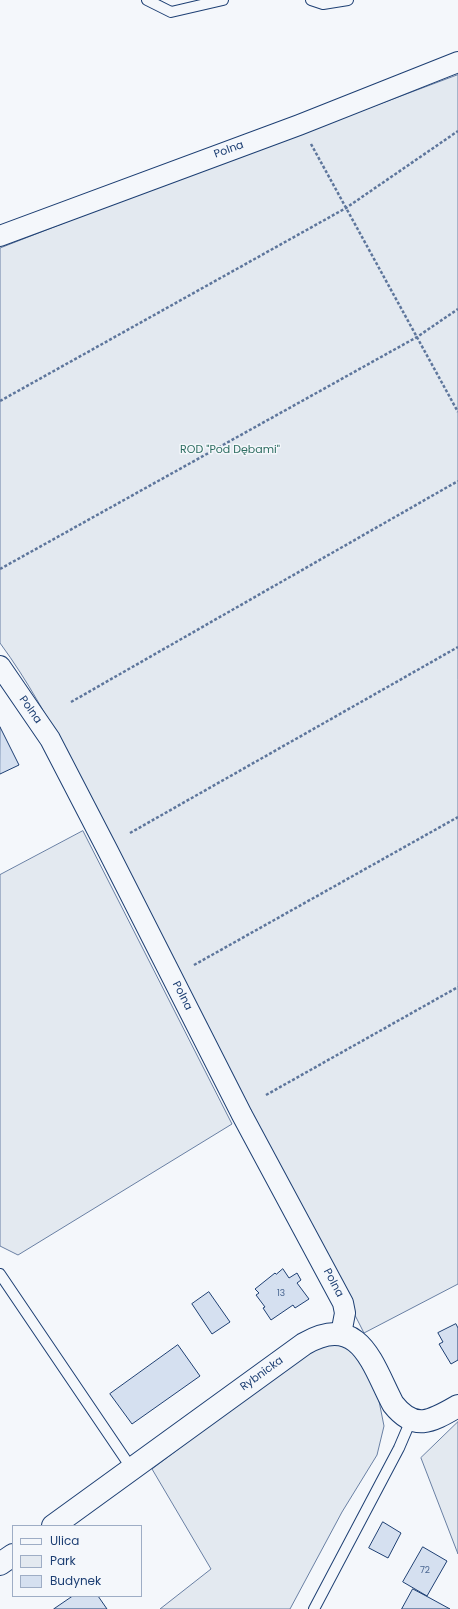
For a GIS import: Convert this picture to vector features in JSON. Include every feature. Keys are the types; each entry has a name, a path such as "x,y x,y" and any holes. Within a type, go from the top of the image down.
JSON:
{"street":[{"name":"Polna","path":"0,236 299,125 458,62"},
{"name":"Polna","path":"2,676 36,717 50,739 245,1121 343,1303 345,1313 341,1334"},
{"name":"Rybnicka","path":"54,1525 304,1344 324,1334 341,1334"},
{"path":"341,1334 352,1338 362,1346 392,1404 400,1413 411,1420 419,1422 432,1420 458,1406"},
{"path":"0,1564 12,1556"}],"lane":[{"path":"147,0 171,12 223,0"},
{"path":"312,0 324,4 348,0"},
{"path":"0,1274 132,1469"},
{"path":"314,1609 399,1448 411,1420"}],"path":[{"path":"299,125 458,412"},
{"path":"0,401 346,208 458,131"},
{"path":"0,569 417,337 458,309"},
{"path":"71,702 458,482"},
{"path":"130,833 458,647"},
{"path":"194,965 458,817"},
{"path":"266,1095 458,987"}],"green space":[{"name":"ROD \"Pod Dębami\"","path":"458,75 458,1284 364,1333 64,748 29,687 0,643 0,248 110,205"},
{"path":"83,831 232,1124 18,1255 0,1246 0,875"},
{"path":"331,1342 349,1346 363,1361 379,1401 384,1426 377,1455 342,1512 290,1609 160,1609 211,1569 152,1469 309,1350"},
{"path":"458,1422 458,1554 421,1458"}],"building":[{"path":"0,727 19,765 0,774"},
{"path":"283,1269 289,1278 297,1273 301,1280 297,1283 309,1299 295,1308 293,1305 271,1320 263,1308 265,1307 256,1295 259,1293 255,1289 275,1273 276,1274"},
{"path":"209,1292 230,1322 212,1334 192,1304"},
{"path":"456,1324 458,1328 458,1360 451,1364 439,1344 443,1342 438,1333"},
{"path":"178,1345 200,1376 132,1424 110,1394"},
{"path":"383,1522 401,1533 388,1558 369,1548"},
{"path":"423,1547 447,1561 427,1596 403,1582"},
{"path":"413,1589 428,1597 450,1609 402,1609"},
{"path":"72,1597 99,1597 107,1609 54,1609"}]}
